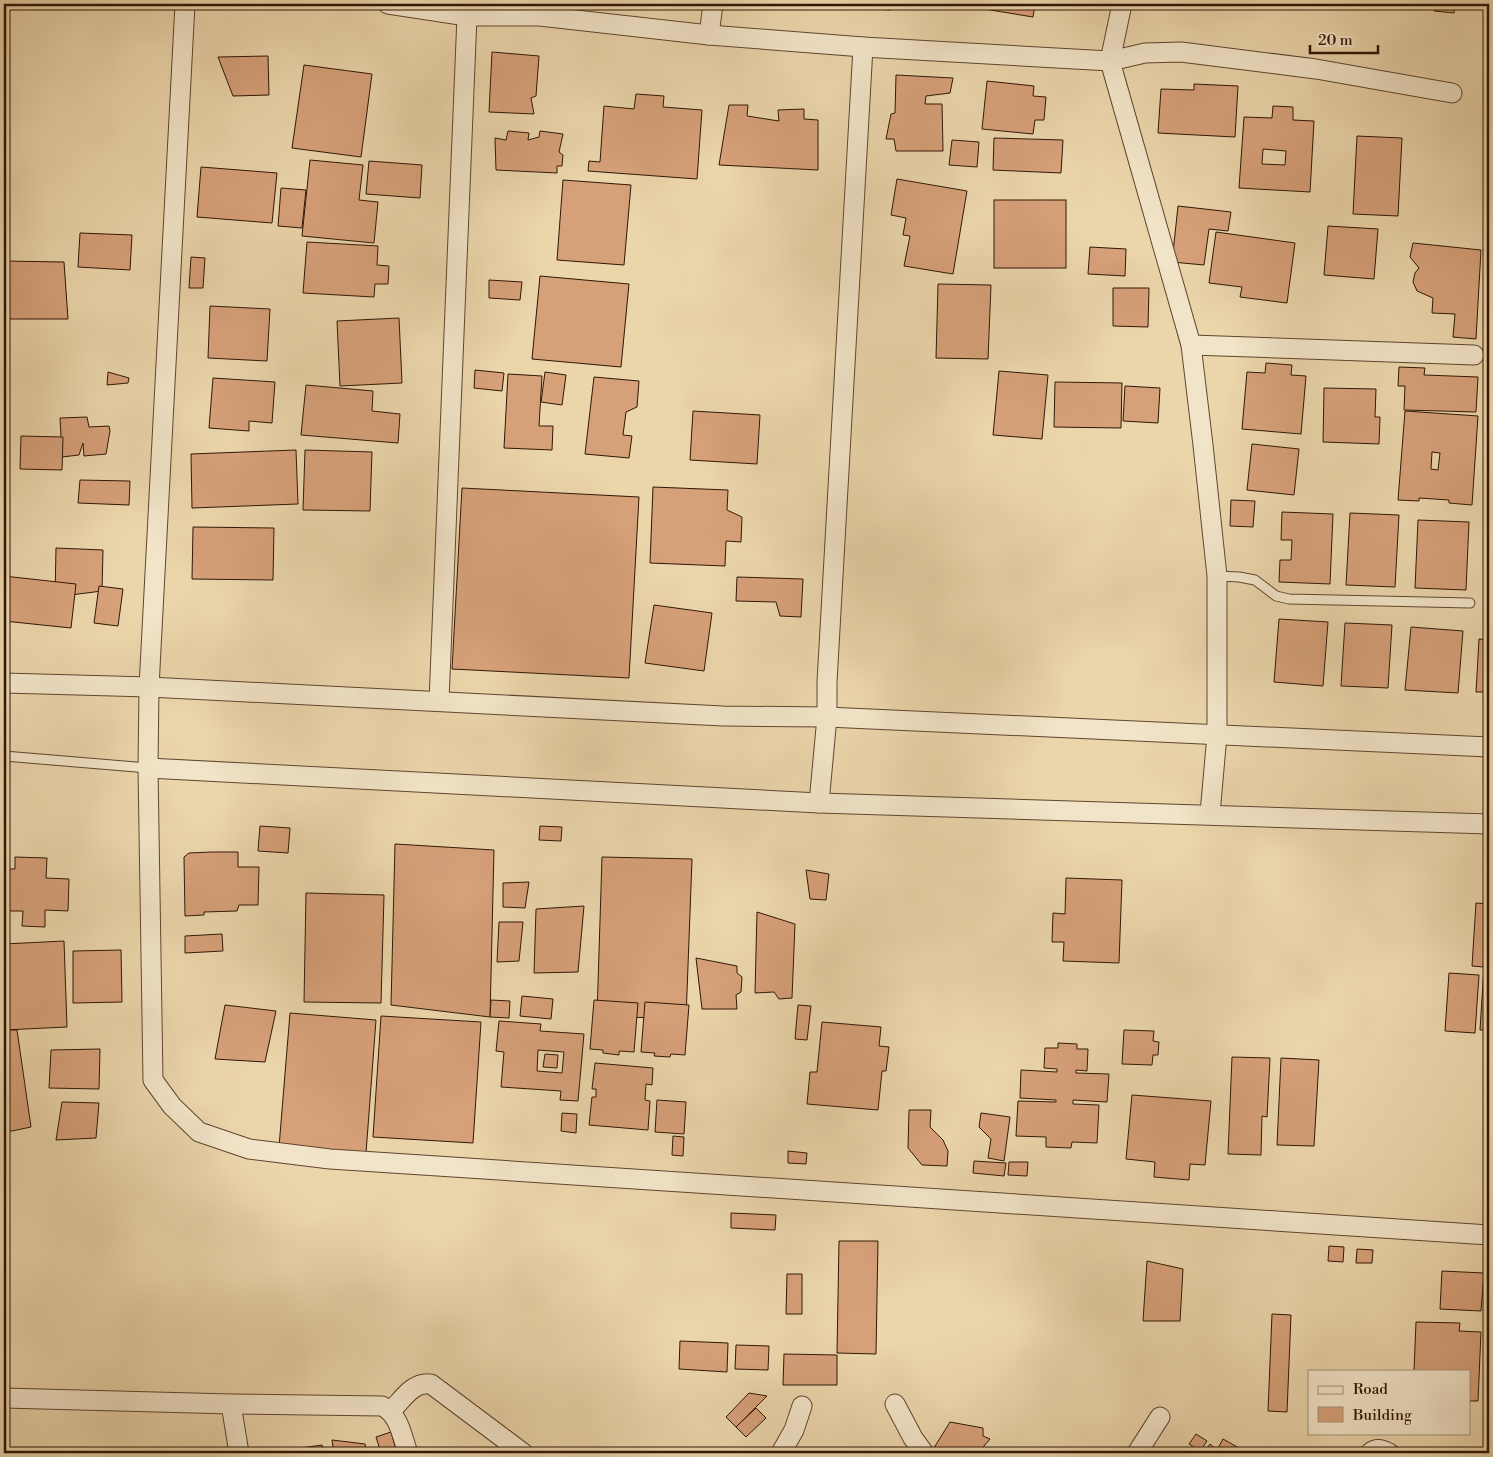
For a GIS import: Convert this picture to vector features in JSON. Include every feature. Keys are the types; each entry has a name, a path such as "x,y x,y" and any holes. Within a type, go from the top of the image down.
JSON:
{"street":[{"path":"185,4 149,687 148,768 153,1080 172,1106 199,1132 248,1149 330,1159 1489,1235"},
{"path":"388,4 467,16 541,10 709,35 863,47 1110,61 1145,53 1181,52 1316,69 1452,93"},
{"path":"709,35 713,4"},
{"path":"1122,4 1110,61 1190,345 1203,445 1217,576 1217,735 1210,814"},
{"path":"439,701 467,16"},
{"path":"819,803 827,717 863,47"},
{"path":"1190,345 1474,355"},
{"path":"4,683 149,687 723,716 827,717 1489,747"},
{"path":"148,768 819,803 1489,824"},
{"path":"390,1411 414,1387 421,1384 431,1384 522,1453"},
{"path":"4,1398 382,1406 390,1411 396,1419 408,1453"},
{"path":"231,1404 239,1453"},
{"path":"894,1404 913,1438 924,1453"},
{"path":"780,1453 794,1430 802,1406"},
{"path":"1137,1453 1160,1417"},
{"path":"1370,1453 1380,1449 1390,1453"}],"lane":[{"path":"1217,576 1255,580 1276,596 1289,599 1470,603"},
{"path":"4,756 148,768"}],"building":[{"path":"816,4 891,4 890,10"},
{"path":"966,4 1035,4 1033,17 966,6"},
{"path":"1435,4 1465,4 1465,7 1455,6 1454,13 1434,11"},
{"path":"492,52 539,56 536,96 531,98 534,114 489,112"},
{"path":"268,56 269,95 233,96 218,57"},
{"path":"304,65 372,74 361,157 292,148"},
{"path":"896,75 953,78 950,93 926,96 925,104 942,104 943,151 896,151 894,139 886,139 891,114 895,113"},
{"path":"987,81 1034,86 1033,96 1046,97 1044,120 1035,120 1033,134 982,129"},
{"path":"1194,84 1238,86 1235,137 1158,133 1161,89 1194,90"},
{"path":"636,94 664,96 663,107 702,110 697,179 588,171 589,161 600,162 604,106 634,109"},
{"path":"729,105 748,105 747,116 779,121 778,110 804,109 804,119 818,120 818,170 719,165"},
{"path":"1273,106 1293,107 1293,120 1314,121 1310,192 1239,188 1244,117 1272,118","holes":["1263,149 1286,151 1285,165 1262,164"]},
{"path":"508,131 529,133 528,140 539,137 540,131 563,134 559,152 563,155 562,166 557,166 557,173 496,170 495,138 506,140"},
{"path":"1357,136 1402,138 1398,216 1353,214"},
{"path":"994,138 1063,140 1061,173 993,170"},
{"path":"952,140 979,142 977,167 949,165"},
{"path":"310,160 363,165 359,200 378,202 374,243 302,236"},
{"path":"369,161 422,165 420,198 366,194"},
{"path":"201,167 277,173 272,223 197,217"},
{"path":"897,179 967,191 953,274 904,266 910,236 903,235 906,218 891,215"},
{"path":"563,180 631,185 624,265 557,260"},
{"path":"281,188 306,190 302,228 278,226"},
{"path":"994,200 1066,200 1066,268 994,268"},
{"path":"1178,206 1231,212 1228,231 1209,229 1204,265 1172,262"},
{"path":"1328,226 1378,229 1374,279 1324,275"},
{"path":"1216,232 1295,243 1287,303 1240,297 1242,287 1209,283"},
{"path":"80,233 132,235 130,270 78,267"},
{"path":"307,242 378,246 377,265 389,266 388,284 375,284 374,297 303,293"},
{"path":"1413,243 1481,250 1476,339 1453,337 1455,314 1432,313 1433,298 1417,291 1413,282 1415,273 1419,268 1410,257"},
{"path":"1090,247 1126,249 1125,276 1088,274"},
{"path":"191,257 205,258 203,288 189,288"},
{"path":"4,261 64,262 68,319 4,319"},
{"path":"540,276 629,284 621,367 532,359"},
{"path":"489,280 522,282 520,300 489,298"},
{"path":"938,284 991,285 988,359 936,358"},
{"path":"1113,288 1149,288 1148,327 1113,326"},
{"path":"210,306 270,309 267,361 208,358"},
{"path":"399,318 402,383 340,386 337,321"},
{"path":"1266,363 1292,365 1291,375 1306,376 1301,434 1242,429 1247,372 1265,373"},
{"path":"1399,367 1425,368 1424,375 1478,377 1476,412 1404,410 1405,386 1398,386"},
{"path":"475,370 504,373 502,391 474,388"},
{"path":"999,371 1048,375 1042,439 993,435"},
{"path":"108,372 129,378 128,383 107,385"},
{"path":"545,372 566,375 562,405 541,402"},
{"path":"508,374 542,376 539,426 553,426 552,450 504,448"},
{"path":"594,377 639,381 637,407 626,412 623,435 632,436 629,458 585,454"},
{"path":"213,378 275,382 272,423 249,421 249,431 209,428"},
{"path":"1055,382 1122,383 1121,428 1054,427"},
{"path":"306,385 373,391 372,411 400,414 398,443 301,435"},
{"path":"1125,386 1160,388 1158,423 1123,421"},
{"path":"1324,388 1376,389 1375,417 1380,417 1379,444 1323,442"},
{"path":"693,411 760,415 757,464 690,460"},
{"path":"1405,411 1478,416 1472,505 1449,503 1449,500 1419,498 1419,501 1398,500","holes":["1432,452 1440,453 1438,470 1431,469"]},
{"path":"87,417 89,427 109,426 110,431 106,454 84,456 83,443 79,455 62,457 60,418"},
{"path":"21,436 63,437 62,470 20,469"},
{"path":"1252,444 1299,449 1294,495 1247,490"},
{"path":"296,450 298,504 192,508 191,454"},
{"path":"305,450 372,452 370,511 303,510"},
{"path":"80,480 130,481 129,505 78,503"},
{"path":"653,487 728,490 727,510 742,517 741,542 726,541 725,566 650,563"},
{"path":"462,488 639,497 629,678 452,669"},
{"path":"4,492 6,537 4,537"},
{"path":"1231,500 1255,501 1253,527 1230,526"},
{"path":"1282,512 1333,514 1330,584 1279,582 1280,560 1291,560 1292,540 1281,540"},
{"path":"1350,513 1399,515 1395,587 1346,585"},
{"path":"1418,520 1469,522 1466,590 1415,588"},
{"path":"193,527 274,528 273,580 192,579"},
{"path":"56,548 103,550 102,591 55,597"},
{"path":"4,576 76,584 71,628 4,621"},
{"path":"737,577 803,579 801,617 780,616 776,602 736,601"},
{"path":"99,586 123,589 118,626 94,623"},
{"path":"654,605 712,613 704,671 645,663"},
{"path":"1279,619 1328,622 1323,686 1274,682"},
{"path":"1345,623 1392,625 1388,688 1341,686"},
{"path":"1411,627 1463,631 1458,693 1405,690"},
{"path":"1479,639 1489,640 1489,692 1476,692"},
{"path":"260,826 290,828 288,853 258,851"},
{"path":"540,826 562,827 561,841 539,840"},
{"path":"395,844 494,850 490,1017 391,1005"},
{"path":"238,852 238,867 259,867 258,905 239,905 237,911 204,912 204,915 185,916 184,857 189,853"},
{"path":"15,857 47,858 46,878 69,879 68,911 45,910 45,927 22,926 23,911 4,911 4,869 15,869"},
{"path":"602,857 692,859 686,1019 597,1016"},
{"path":"806,870 829,874 826,900 810,899"},
{"path":"1066,878 1122,880 1119,963 1063,961 1064,942 1052,942 1053,913 1065,914"},
{"path":"529,882 525,908 503,907 503,883"},
{"path":"306,893 384,895 381,1003 304,1002"},
{"path":"1476,903 1489,904 1489,1030 1480,1030 1484,967 1472,966"},
{"path":"584,906 578,972 534,973 536,909"},
{"path":"757,912 795,924 792,998 779,999 774,992 755,993"},
{"path":"499,922 523,922 519,961 497,962"},
{"path":"222,934 223,951 185,953 185,936"},
{"path":"64,941 67,1027 4,1030 4,944"},
{"path":"121,950 122,1002 73,1003 73,951"},
{"path":"696,958 737,966 737,973 742,977 741,992 736,995 737,1009 702,1009"},
{"path":"1449,973 1479,975 1475,1033 1445,1031"},
{"path":"522,996 553,999 551,1019 520,1016"},
{"path":"491,1000 510,1001 509,1018 490,1017"},
{"path":"594,1000 638,1003 634,1052 619,1051 619,1055 603,1053 603,1050 590,1049"},
{"path":"645,1002 689,1005 685,1055 671,1054 670,1057 654,1056 655,1053 641,1052"},
{"path":"225,1005 276,1011 265,1062 215,1059"},
{"path":"798,1005 811,1006 807,1040 795,1039"},
{"path":"290,1013 376,1020 366,1153 279,1147"},
{"path":"381,1016 481,1022 473,1143 373,1137"},
{"path":"499,1021 541,1024 540,1031 584,1034 578,1101 560,1100 561,1091 501,1087 504,1052 496,1051","holes":["538,1050 564,1052 562,1073 537,1071"]},
{"path":"822,1022 881,1027 879,1046 889,1047 886,1071 882,1071 878,1110 807,1104 810,1072 817,1072"},
{"path":"4,1030 17,1030 31,1127 12,1131 4,1131"},
{"path":"1124,1030 1154,1031 1153,1041 1159,1042 1158,1055 1153,1055 1152,1065 1122,1064"},
{"path":"1058,1043 1077,1044 1077,1049 1088,1049 1087,1071 1076,1070 1076,1073 1109,1074 1107,1102 1073,1100 1073,1104 1099,1105 1097,1143 1072,1142 1071,1148 1046,1147 1046,1137 1016,1136 1018,1101 1056,1102 1056,1100 1020,1098 1021,1070 1057,1072 1057,1069 1044,1068 1045,1048 1058,1048"},
{"path":"100,1049 99,1089 49,1088 51,1050"},
{"path":"545,1054 558,1055 557,1068 543,1067"},
{"path":"1232,1057 1270,1058 1267,1117 1262,1116 1261,1155 1228,1154"},
{"path":"1281,1058 1319,1060 1314,1146 1277,1145"},
{"path":"595,1063 653,1068 652,1085 646,1084 645,1100 650,1101 648,1130 589,1125 592,1097 596,1097 596,1089 592,1089"},
{"path":"1132,1095 1211,1101 1205,1165 1190,1164 1189,1180 1154,1177 1155,1162 1126,1159"},
{"path":"657,1100 686,1102 684,1134 655,1132"},
{"path":"62,1102 99,1103 96,1138 56,1140"},
{"path":"909,1110 931,1110 930,1127 943,1140 948,1151 947,1166 922,1165 908,1148"},
{"path":"562,1113 577,1114 576,1133 561,1131"},
{"path":"981,1113 1010,1117 1004,1161 988,1158 991,1139 979,1127"},
{"path":"673,1136 684,1137 683,1156 672,1155"},
{"path":"788,1151 807,1153 806,1164 788,1163"},
{"path":"974,1161 1006,1163 1004,1176 973,1173"},
{"path":"1009,1162 1028,1162 1027,1176 1008,1175"},
{"path":"731,1213 776,1215 775,1230 731,1228"},
{"path":"839,1241 878,1241 876,1354 837,1353"},
{"path":"1329,1246 1344,1247 1343,1262 1328,1261"},
{"path":"1357,1249 1373,1250 1372,1263 1356,1263"},
{"path":"1147,1261 1183,1269 1180,1321 1143,1321"},
{"path":"1442,1271 1484,1273 1481,1311 1440,1309"},
{"path":"787,1274 802,1274 802,1314 786,1314"},
{"path":"1272,1314 1291,1315 1287,1412 1268,1411"},
{"path":"1416,1322 1460,1323 1459,1331 1481,1332 1478,1401 1470,1401 1470,1370 1414,1370"},
{"path":"680,1341 728,1343 727,1372 679,1369"},
{"path":"736,1345 769,1346 768,1370 735,1369"},
{"path":"784,1354 837,1355 837,1385 783,1385"},
{"path":"749,1393 767,1396 736,1427 726,1417"},
{"path":"756,1408 766,1418 746,1437 736,1427"},
{"path":"950,1422 983,1428 983,1436 990,1439 978,1453 935,1453 932,1451"},
{"path":"391,1432 397,1453 381,1453 376,1437"},
{"path":"1196,1434 1207,1441 1200,1451 1189,1444"},
{"path":"1223,1439 1248,1453 1222,1453 1217,1450"},
{"path":"332,1440 365,1444 367,1453 334,1453"},
{"path":"1210,1444 1217,1450 1222,1453 1204,1453"},
{"path":"322,1445 324,1453 280,1453 280,1451"},
{"path":"1186,1447 1195,1453 1181,1453"}]}
